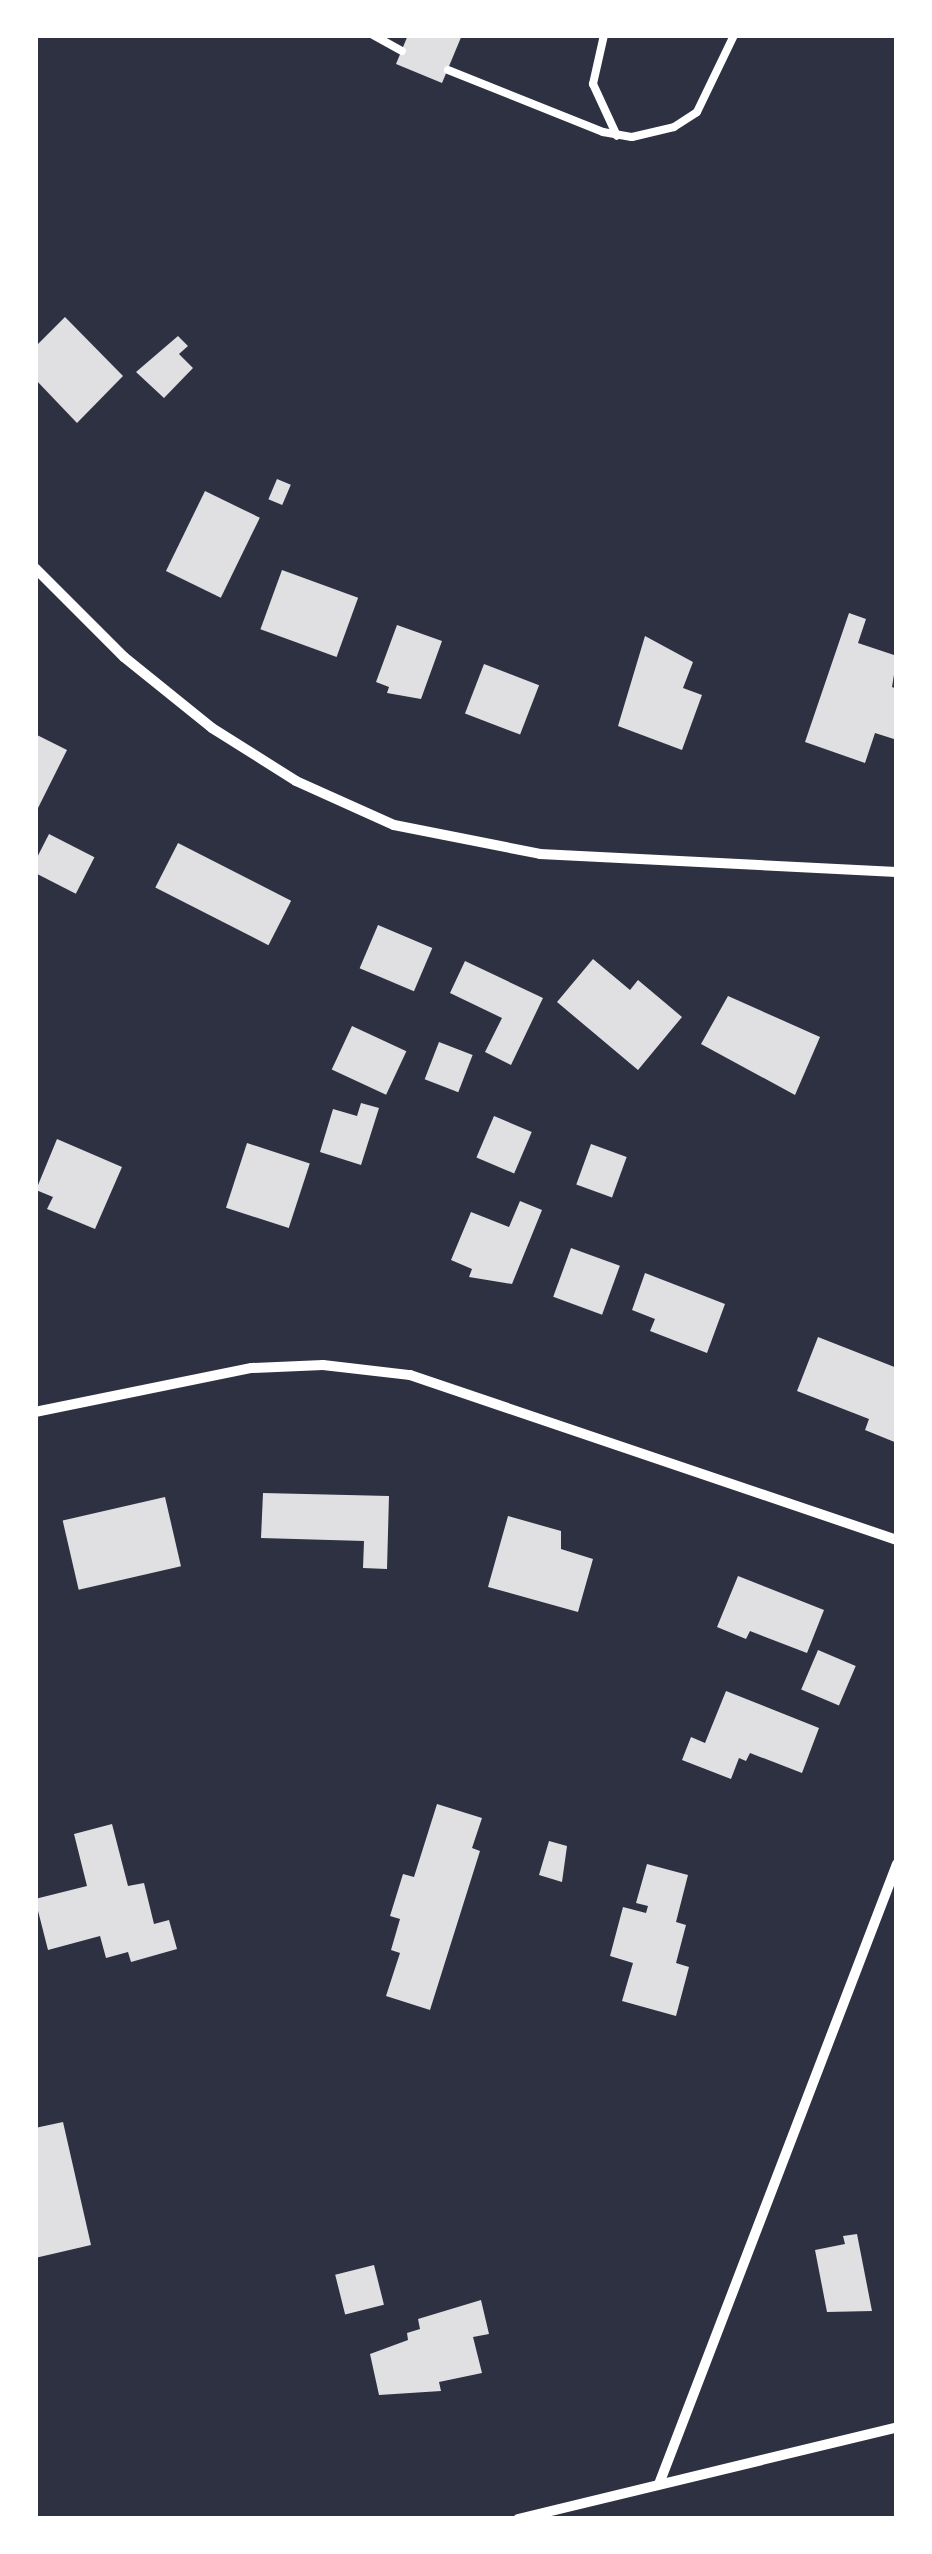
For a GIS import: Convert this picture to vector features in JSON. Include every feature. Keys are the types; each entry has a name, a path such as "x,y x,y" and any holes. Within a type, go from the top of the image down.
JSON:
{"street":[{"path":"35,568 124,657 212,728 296,781 394,825 540,854 897,872"},
{"path":"35,1412 252,1368 323,1365 394,1372 450,1385 897,1540"},
{"path":"659,2484 897,1864"},
{"path":"518,2519 897,2427"}],"lane":[{"path":"373,35 402,51"},
{"path":"604,35 594,62 593,84 617,136"},
{"path":"448,70 617,136 674,127 697,112 734,35"}],"building":[{"path":"408,35 462,35 442,83 396,64"},
{"path":"65,317 123,376 77,423 35,379 35,347"},
{"path":"178,336 188,346 179,354 193,368 164,398 136,372"},
{"path":"277,479 291,485 282,505 268,499"},
{"path":"205,491 260,518 221,598 166,571"},
{"path":"282,570 358,598 337,657 260,629"},
{"path":"849,613 866,619 858,643 897,656 892,687 897,689 897,740 875,733 865,763 805,742"},
{"path":"397,625 442,641 421,699 387,693 389,687 376,682"},
{"path":"645,636 693,662 683,688 702,695 682,750 618,726"},
{"path":"484,664 539,685 520,735 465,713"},
{"path":"35,734 67,750 35,814"},
{"path":"49,834 94,857 76,894 35,873 35,861"},
{"path":"178,843 291,901 268,945 155,888"},
{"path":"378,925 432,948 414,991 360,968"},
{"path":"593,959 630,990 638,980 682,1017 638,1070 557,1002"},
{"path":"465,961 543,998 511,1065 485,1052 502,1018 450,993"},
{"path":"728,996 820,1037 795,1095 701,1044"},
{"path":"352,1026 406,1051 386,1095 332,1070"},
{"path":"439,1042 473,1055 458,1092 425,1079"},
{"path":"361,1103 379,1108 361,1165 320,1152 333,1109 357,1116"},
{"path":"494,1116 532,1132 514,1173 476,1157"},
{"path":"57,1139 122,1167 95,1229 47,1209 53,1197 36,1190"},
{"path":"247,1143 310,1163 289,1228 226,1208"},
{"path":"591,1144 627,1157 612,1197 576,1184"},
{"path":"520,1201 542,1210 512,1284 469,1277 472,1269 451,1260 471,1212 509,1227"},
{"path":"571,1248 620,1266 602,1315 553,1297"},
{"path":"645,1273 725,1304 707,1353 650,1331 655,1319 632,1310"},
{"path":"818,1337 897,1368 897,1443 865,1430 869,1419 797,1391"},
{"path":"263,1493 389,1496 387,1569 363,1568 364,1541 261,1538"},
{"path":"165,1497 181,1566 79,1590 63,1521"},
{"path":"508,1516 561,1531 561,1549 593,1559 578,1612 488,1587"},
{"path":"738,1576 824,1610 807,1653 750,1631 746,1639 717,1627"},
{"path":"818,1650 856,1666 839,1706 801,1690"},
{"path":"726,1691 819,1728 802,1773 750,1753 746,1761 739,1758 731,1779 682,1760 691,1737 705,1743"},
{"path":"437,1804 482,1818 472,1848 480,1851 430,2010 386,1996 400,1953 391,1950 400,1919 390,1916 403,1874 414,1877"},
{"path":"112,1824 128,1886 144,1883 154,1924 169,1920 177,1949 131,1962 128,1952 106,1958 100,1936 48,1950 35,1899 87,1886 74,1834"},
{"path":"549,1841 567,1846 562,1882 539,1875"},
{"path":"647,1864 688,1875 676,1922 686,1925 676,1963 689,1967 676,2016 622,2001 633,1963 610,1956 623,1907 646,1913 648,1906 636,1903"},
{"path":"63,2122 91,2245 35,2258 35,2128"},
{"path":"857,2234 872,2311 827,2312 815,2250 845,2244 843,2236"},
{"path":"374,2265 384,2305 345,2314 335,2275"},
{"path":"481,2300 489,2334 473,2337 482,2373 439,2382 441,2391 379,2395 370,2354 408,2340 407,2333 420,2329 418,2319"}]}
